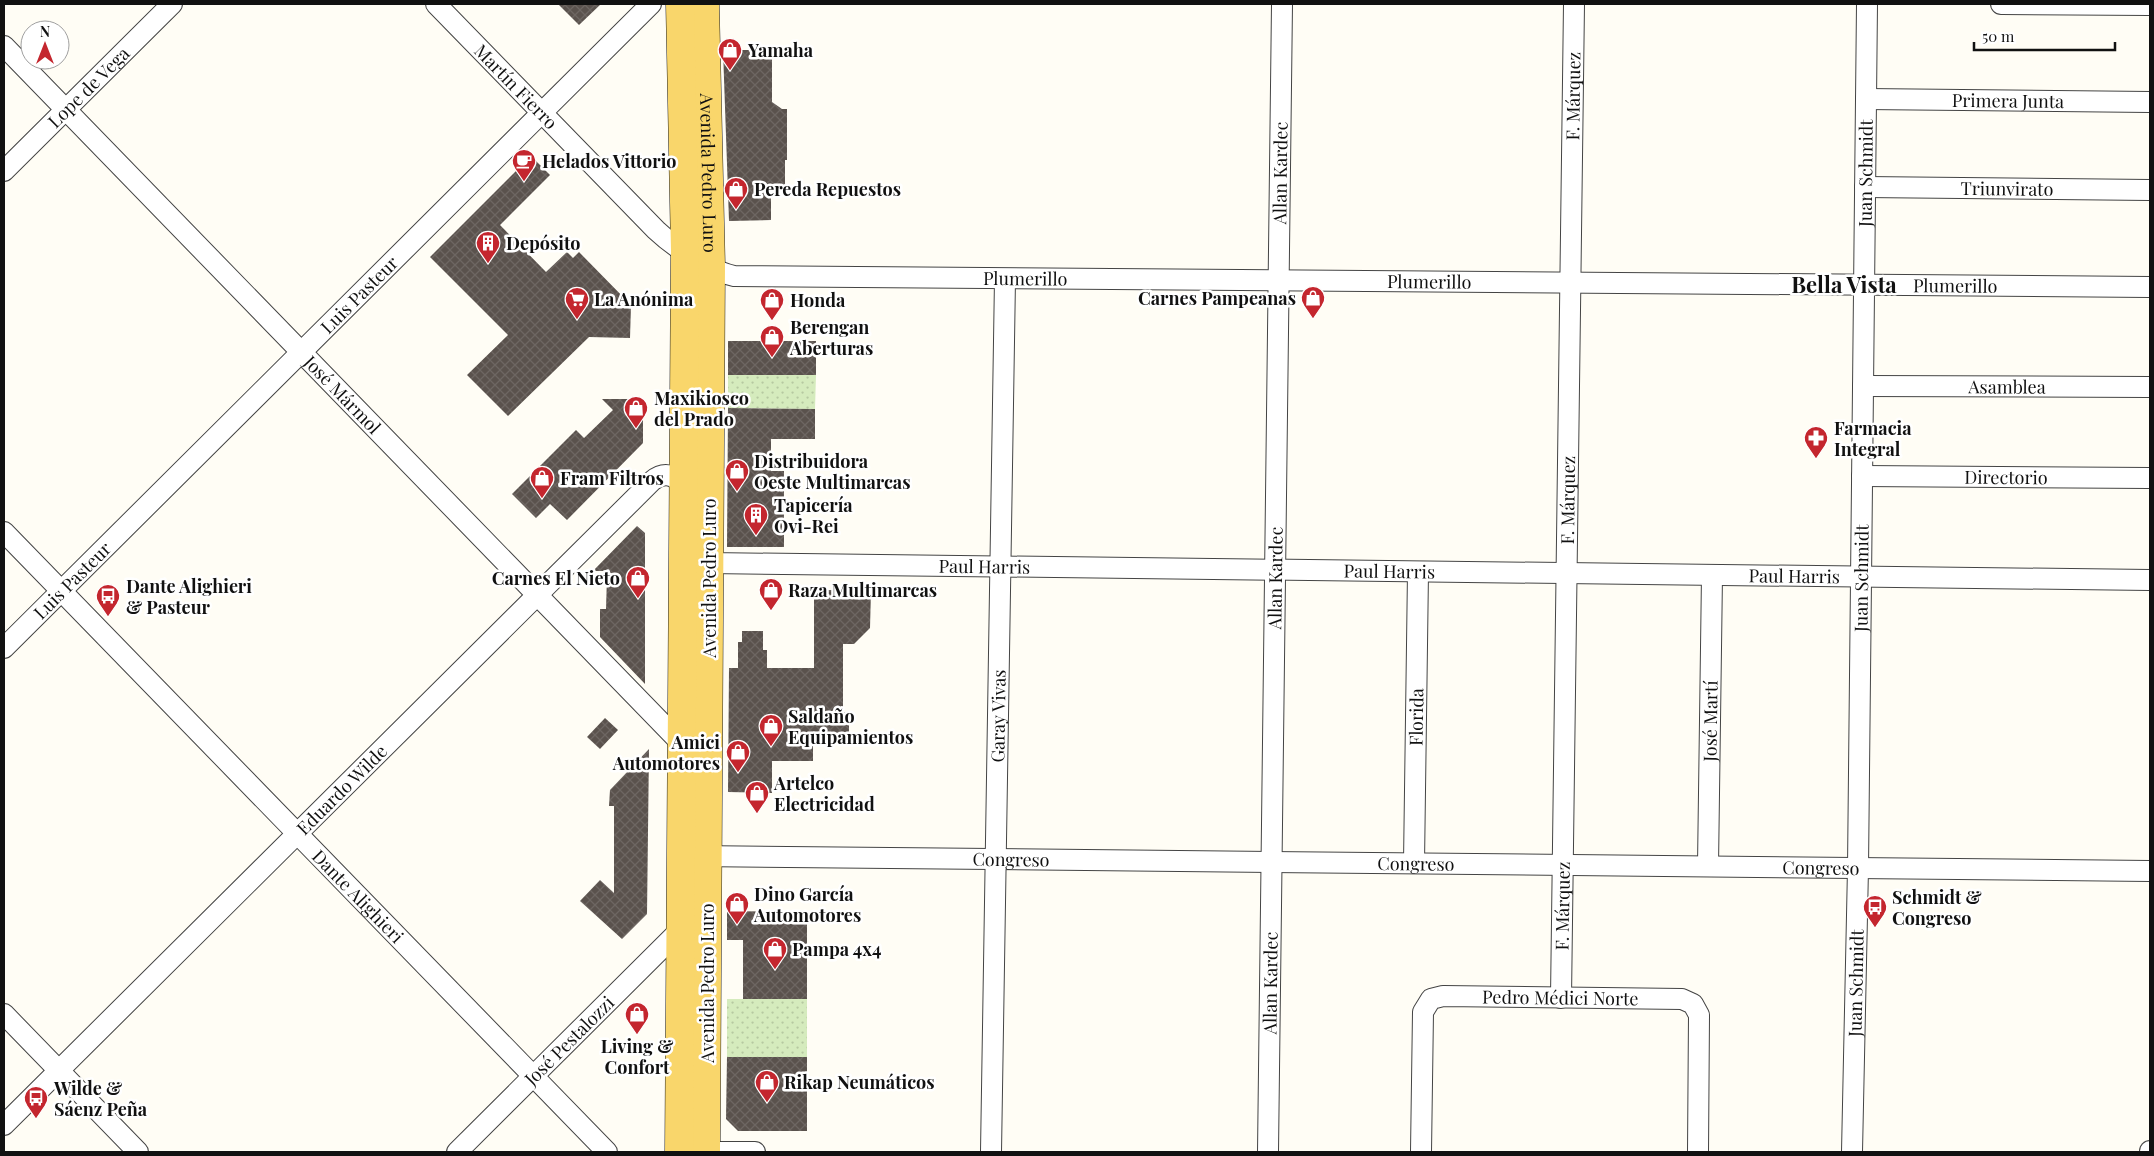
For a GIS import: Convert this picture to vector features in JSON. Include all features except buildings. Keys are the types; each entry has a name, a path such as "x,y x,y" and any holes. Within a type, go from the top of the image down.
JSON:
{"main road":[{"name":"Avenida Pedro Luro","path":"680,4 685,251 682,744 694,856 706,1152"},
{"name":"Avenida Pedro Luro","path":"679,1152 681,929 694,856 709,563 711,266 704,4"}],"street":[{"name":"Lope de Vega","path":"4,171 172,4"},
{"name":"Martín Fierro","path":"436,4 656,230 685,251 711,266"},
{"name":"Luis Pasteur","path":"4,648 651,4"},
{"name":"Allan Kardec","path":"1268,1152 1282,4"},
{"name":"F. Márquez","path":"1561,998 1574,4"},
{"name":"Juan Schmidt","path":"1852,1152 1858,868 1867,4"},
{"path":"2001,4 2150,5"},
{"name":"José Mármol","path":"4,46 682,744"},
{"name":"Primera Junta","path":"1866,99 2150,102"},
{"name":"Triunvirato","path":"1865,187 2150,190"},
{"name":"Plumerillo","path":"711,266 725,274 742,277 2150,287"},
{"name":"Garay Vivas","path":"991,1152 1005,279"},
{"name":"Asamblea","path":"1863,386 2150,387"},
{"name":"Eduardo Wilde","path":"4,1126 655,478 664,474 674,476 683,487"},
{"name":"Directorio","path":"1862,476 2150,478"},
{"path":"683,487 709,563"},
{"name":"Dante Alighieri","path":"4,532 607,1152"},
{"name":"Paul Harris","path":"709,563 2150,580"},
{"name":"Florida","path":"1414,863 1418,572"},
{"name":"José Martí","path":"1708,866 1712,575"},
{"name":"Congreso","path":"694,856 2150,870"},
{"name":"José Pestalozzi","path":"457,1152 681,929"},
{"name":"Pedro Médici Norte","path":"1421,1152 1423,1012 1428,1002 1442,996 1682,999 1693,1004 1699,1015 1698,1152"},
{"path":"4,1014 138,1152"},
{"path":"679,1152 755,1152"}],"green space":[{"path":"728,375 816,375 815,409 728,408"},
{"path":"727,999 807,999 807,1057 727,1057"}],"place":[{"name":"Yamaha","path":"730,71"},
{"name":"Helados Vittorio","path":"524,182"},
{"name":"Pereda Repuestos","path":"736,210"},
{"name":"Depósito","path":"488,264"},
{"name":"Carnes Pampeanas","path":"1313,319"},
{"name":"La Anónima","path":"577,320"},
{"name":"Honda","path":"772,321"},
{"name":"Berengan Aberturas","path":"772,358"},
{"name":"Maxikiosco del Prado","path":"636,429"},
{"name":"Farmacia Integral","path":"1816,459"},
{"name":"Distribuidora Oeste Multimarcas","path":"737,492"},
{"name":"Fram Filtros","path":"542,499"},
{"name":"Tapicería Ovi-Rei","path":"756,536"},
{"name":"Carnes El Nieto","path":"638,599"},
{"name":"Raza Multimarcas","path":"771,611"},
{"name":"Dante Alighieri & Pasteur","path":"108,617"},
{"name":"Saldaño Equipamientos","path":"771,747"},
{"name":"Amici Automotores","path":"738,773"},
{"name":"Artelco Electricidad","path":"757,814"},
{"name":"Dino García Automotores","path":"737,925"},
{"name":"Schmidt & Congreso","path":"1875,928"},
{"name":"Pampa 4x4","path":"775,970"},
{"name":"Living & Confort","path":"637,1035"},
{"name":"Rikap Neumáticos","path":"767,1103"},
{"name":"Wilde & Sáenz Peña","path":"36,1119"}],"district":[{"name":"Bella Vista","path":"1844,284"}]}
